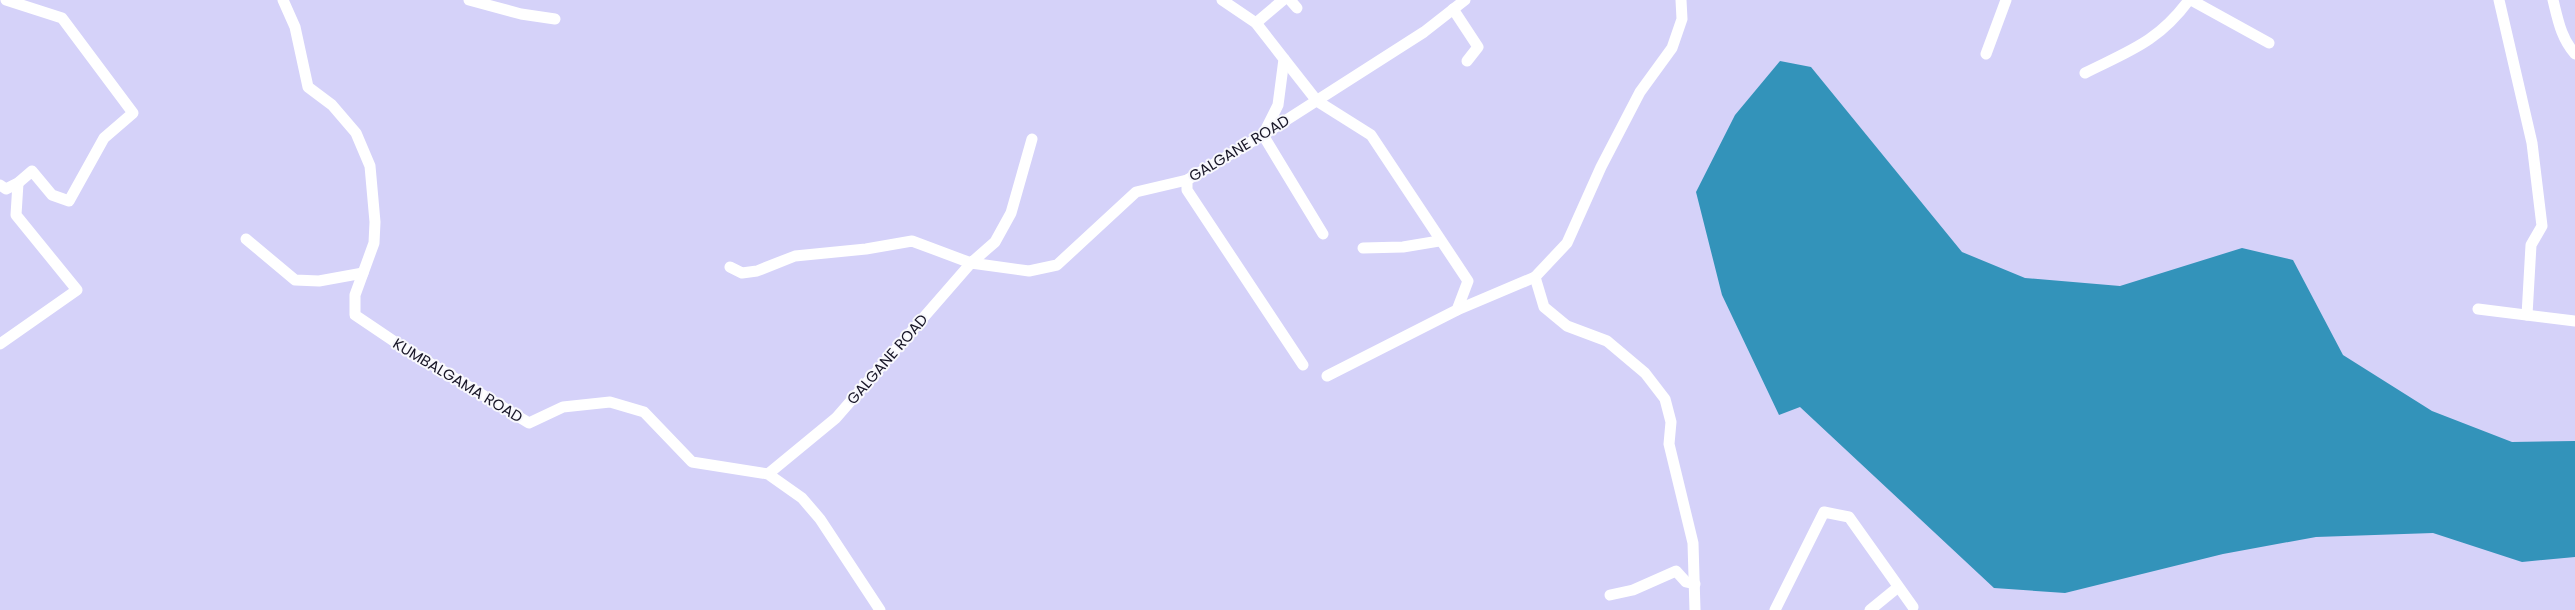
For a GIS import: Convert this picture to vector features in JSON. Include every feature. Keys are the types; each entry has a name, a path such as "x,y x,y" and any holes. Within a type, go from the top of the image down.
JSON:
{"street":[{"path":"0,185 6,189 18,183 32,171 52,195 69,201 104,138 133,113 62,18 6,0"},
{"name":"KUMBALGAMA ROAD","path":"283,0 295,27 308,87 332,105 356,133 370,166 375,222 374,243 355,296 355,315 398,344 528,423 563,407 610,402 644,412 692,462 768,474 802,498 820,519 880,610"},
{"path":"469,0 521,14 555,20"},
{"path":"1222,0 1256,23 1317,101 1371,135 1468,281 1457,310"},
{"path":"1256,23 1283,0"},
{"name":"GALGANE ROAD","path":"768,474 836,418 971,263 1029,271 1057,265 1136,192 1187,180 1263,135 1424,32 1465,0"},
{"path":"1327,376 1457,310 1535,278 1567,243 1601,167 1640,92 1672,48 1682,19 1681,0"},
{"path":"1986,54 2006,0"},
{"path":"2085,73 2152,40 2174,21 2190,0 2269,43"},
{"path":"2499,0 2532,144 2542,226 2531,245 2527,315"},
{"path":"2553,0 2560,29 2566,44 2575,54"},
{"path":"1454,9 1478,47 1467,61"},
{"path":"1284,59 1278,105 1263,135 1323,234"},
{"path":"730,267 742,273 757,272 795,256 866,249 912,241 971,263 995,242 1011,213 1032,138"},
{"path":"1187,180 1187,190 1303,365"},
{"path":"0,344 77,290 16,215 18,183"},
{"path":"246,239 295,280 319,281 363,273"},
{"path":"1363,248 1403,247 1440,241"},
{"path":"1535,278 1544,307 1567,326 1606,341 1645,373 1665,399 1671,422 1669,444 1693,544 1695,610"},
{"path":"2478,309 2575,321"},
{"path":"1775,610 1824,512 1849,517 1897,588 1913,607"},
{"path":"1610,595 1633,590 1676,571 1686,582 1695,584"},
{"path":"1870,610 1897,588"}],"water":[{"path":"1780,61 1811,67 1962,252 2025,278 2120,286 2242,248 2293,260 2343,355 2432,411 2512,442 2575,441 2575,557 2522,562 2433,533 2316,537 2223,554 2065,593 1994,588 1800,407 1779,415 1722,295 1696,192 1735,115"}]}
